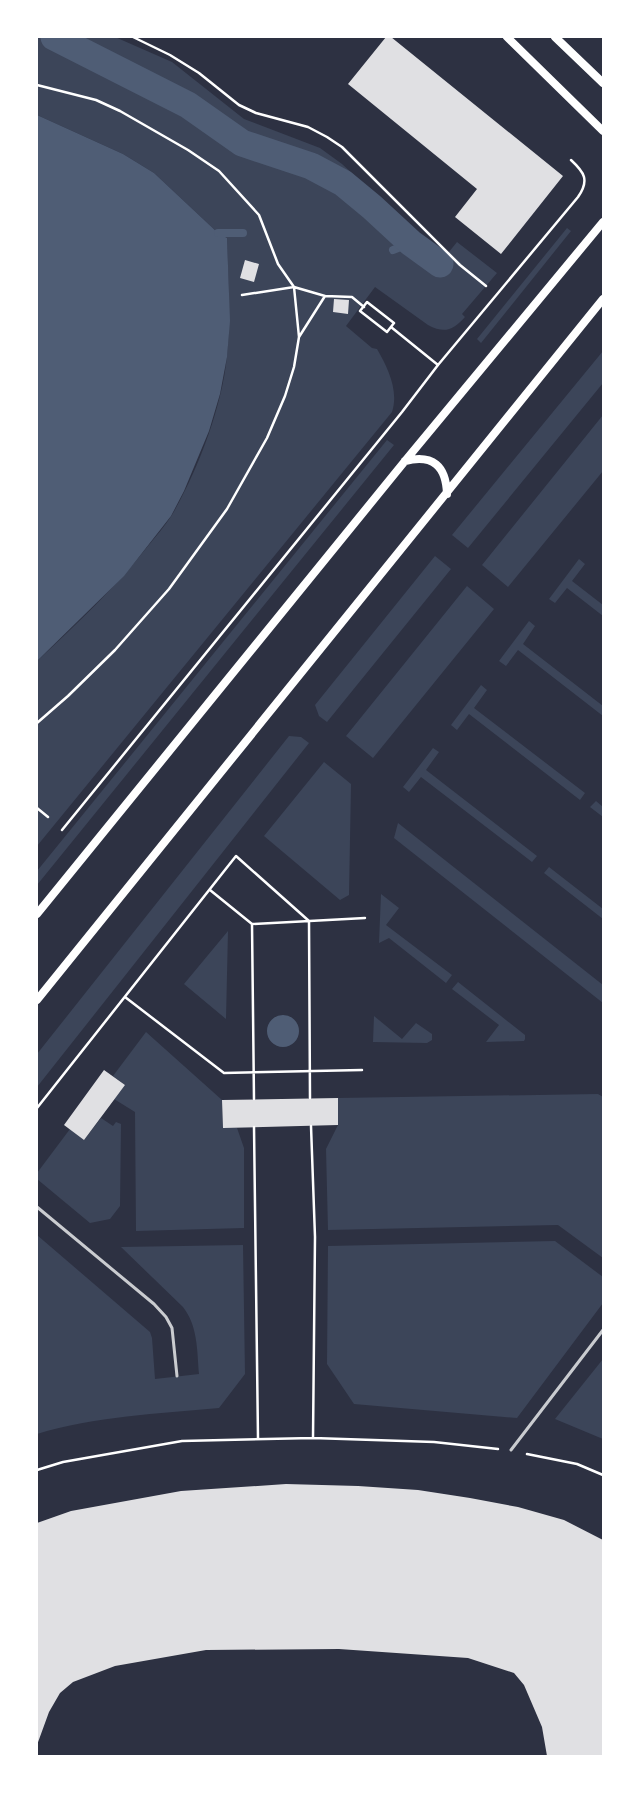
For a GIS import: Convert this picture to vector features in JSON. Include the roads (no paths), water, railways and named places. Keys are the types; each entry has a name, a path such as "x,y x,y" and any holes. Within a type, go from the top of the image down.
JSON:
{"main road":[{"path":"507,37 603,131"},
{"path":"555,37 603,83"},
{"path":"37,914 405,461 603,222"},
{"path":"37,1000 603,299"},
{"path":"405,461 422,459 430,460 436,464 442,469 445,476 447,494"}],"lane":[{"path":"37,1207 154,1304 166,1317 173,1332 177,1376"},
{"path":"511,1450 603,1330"}],"waterway":[{"path":"54,37 188,105 242,143 311,166 343,183 411,243 440,264"},
{"path":"218,233 243,233"},
{"path":"393,250 411,243"}]}
